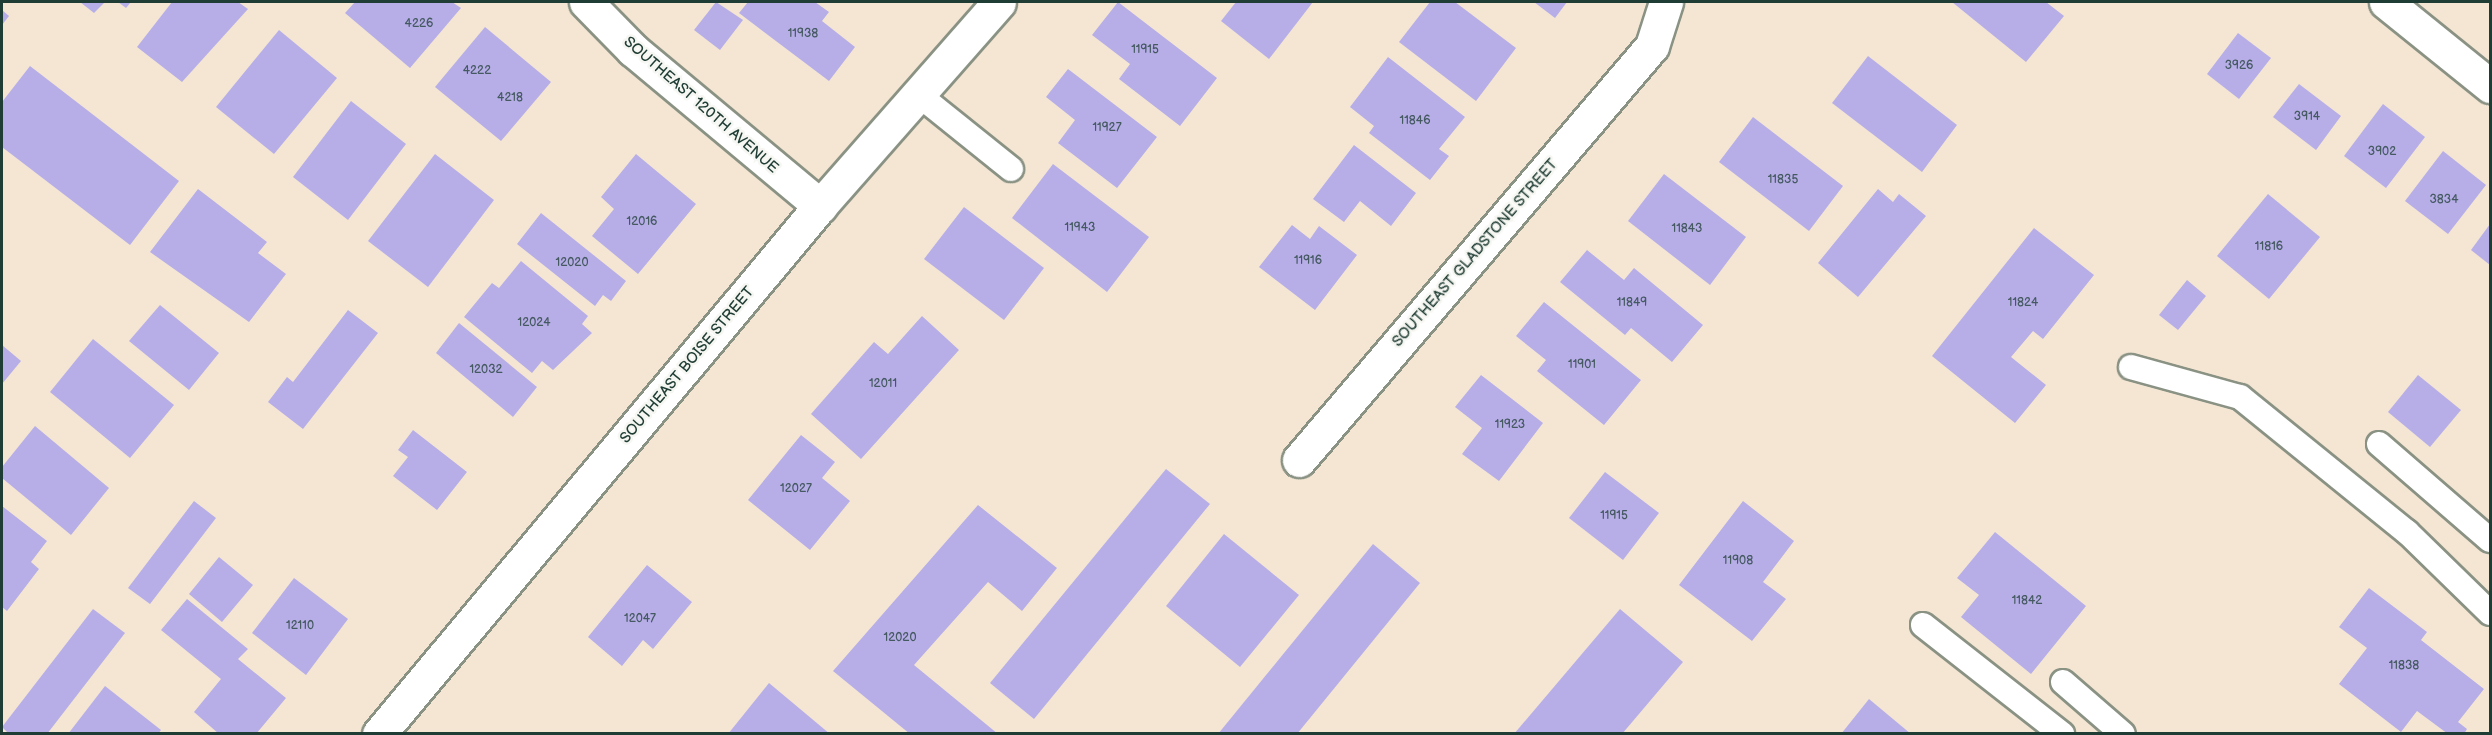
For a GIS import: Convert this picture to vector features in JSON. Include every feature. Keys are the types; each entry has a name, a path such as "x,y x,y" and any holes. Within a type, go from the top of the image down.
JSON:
{"street":[{"name":"SOUTHEAST 120TH AVENUE","path":"586,2 633,50 820,206"},
{"name":"SOUTHEAST BOISE STREET","path":"379,734 820,206 999,2"},
{"name":"SOUTHEAST GLADSTONE STREET","path":"1299,460 1652,46 1666,2"},
{"path":"2386,2 2490,86"}],"lane":[{"path":"919,95 1011,169"},
{"path":"2131,367 2240,397 2407,532 2490,613"},
{"path":"2379,444 2490,540"},
{"path":"1923,625 2062,734"},
{"path":"2063,682 2123,734"}],"building":[{"path":"80,2 105,2 94,13"},
{"path":"118,2 131,2 126,8"},
{"path":"172,2 238,2 248,9 182,82 137,47"},
{"path":"355,2 452,2 461,8 410,68 345,13"},
{"path":"716,2 743,20 720,50 694,30"},
{"path":"748,2 815,2 829,12 822,21 855,47 829,81 739,13"},
{"path":"1118,2 1217,78 1180,126 1119,79 1130,64 1092,35"},
{"path":"1236,2 1313,2 1269,59 1221,21"},
{"path":"1430,2 1455,2 1516,48 1476,101 1399,42"},
{"path":"1534,2 1567,2 1555,18"},
{"path":"1952,2 2046,2 2064,16 2026,62"},
{"path":"2,10 9,16 2,25"},
{"path":"485,27 551,82 501,141 435,87"},
{"path":"279,30 337,78 274,154 216,107"},
{"path":"2238,33 2271,58 2239,99 2207,74"},
{"path":"1868,56 1957,125 1922,172 1832,103"},
{"path":"1388,57 1465,117 1439,149 1449,156 1430,180 1369,133 1374,126 1350,107"},
{"path":"30,66 179,181 130,245 2,147 2,102"},
{"path":"1068,69 1157,137 1117,188 1058,143 1075,120 1046,97"},
{"path":"2299,84 2341,116 2316,150 2273,117"},
{"path":"351,101 406,144 348,220 293,177"},
{"path":"2383,104 2425,137 2386,188 2344,156"},
{"path":"1753,117 1843,186 1809,231 1719,162"},
{"path":"1354,145 1416,193 1391,226 1360,201 1344,222 1313,199"},
{"path":"2443,151 2486,185 2448,234 2405,201"},
{"path":"435,154 494,200 428,287 368,241"},
{"path":"636,154 696,204 638,274 592,236 614,209 601,197"},
{"path":"1053,164 1149,237 1107,292 1012,218"},
{"path":"1664,174 1746,237 1710,285 1628,221"},
{"path":"198,189 267,242 258,253 286,274 249,322 150,252"},
{"path":"1878,189 1893,202 1899,194 1926,216 1858,297 1818,263"},
{"path":"2268,194 2320,237 2269,299 2217,256"},
{"path":"964,207 1044,268 1004,320 924,259"},
{"path":"541,213 626,281 611,301 603,295 595,306 517,244"},
{"path":"2490,224 2490,265 2471,250"},
{"path":"1292,225 1310,239 1319,226 1357,255 1315,310 1259,267"},
{"path":"2034,228 2094,275 2043,339 2033,331 2011,357 2046,385 2015,423 1932,356"},
{"path":"1587,250 1624,280 1634,268 1703,325 1672,362 1631,328 1625,335 1560,282"},
{"path":"521,261 588,316 582,324 592,333 553,370 542,361 532,373 464,317 492,283 499,288"},
{"path":"2187,280 2206,296 2178,330 2159,315"},
{"path":"1544,302 1641,380 1604,425 1537,371 1546,360 1516,336"},
{"path":"160,305 219,353 189,390 129,341"},
{"path":"348,310 378,333 303,429 268,402 287,377 293,382"},
{"path":"922,316 959,350 861,459 811,414 874,342 888,354"},
{"path":"459,323 537,387 513,417 436,353"},
{"path":"93,339 174,405 130,458 50,392"},
{"path":"2,345 21,361 2,384"},
{"path":"1481,375 1543,423 1499,481 1462,454 1482,428 1455,407"},
{"path":"2418,375 2461,410 2430,447 2388,412"},
{"path":"35,426 109,488 71,535 2,478 2,467"},
{"path":"413,430 467,472 437,510 393,476 408,457 398,450"},
{"path":"801,435 835,462 822,478 850,501 810,550 748,500"},
{"path":"1166,469 1210,504 1034,719 990,683"},
{"path":"1605,472 1659,513 1623,560 1569,518"},
{"path":"194,501 216,518 150,604 128,588"},
{"path":"1743,501 1794,541 1763,582 1786,599 1752,641 1679,585"},
{"path":"978,505 1057,568 1022,611 988,582 914,665 998,734 910,734 833,671"},
{"path":"2,506 47,541 31,562 39,569 7,611 2,607"},
{"path":"1995,532 2086,606 2031,674 1961,617 1979,595 1957,578"},
{"path":"1224,534 1299,595 1240,667 1166,606"},
{"path":"1373,544 1420,583 1297,734 1218,734"},
{"path":"219,557 253,585 222,622 189,594"},
{"path":"647,565 692,602 653,649 643,640 622,666 588,637"},
{"path":"294,578 348,619 306,675 252,633"},
{"path":"2369,588 2427,632 2421,640 2484,689 2458,722 2467,729 2464,734 2448,734 2417,711 2401,732 2339,684 2367,648 2339,627"},
{"path":"187,599 248,649 238,659 286,698 256,734 219,734 194,712 221,679 161,630"},
{"path":"93,609 125,633 47,734 9,734 2,727"},
{"path":"1620,609 1683,662 1622,734 1514,734"},
{"path":"769,683 830,734 728,734"},
{"path":"105,686 161,730 158,734 68,734"},
{"path":"1869,699 1911,734 1841,734"}]}
